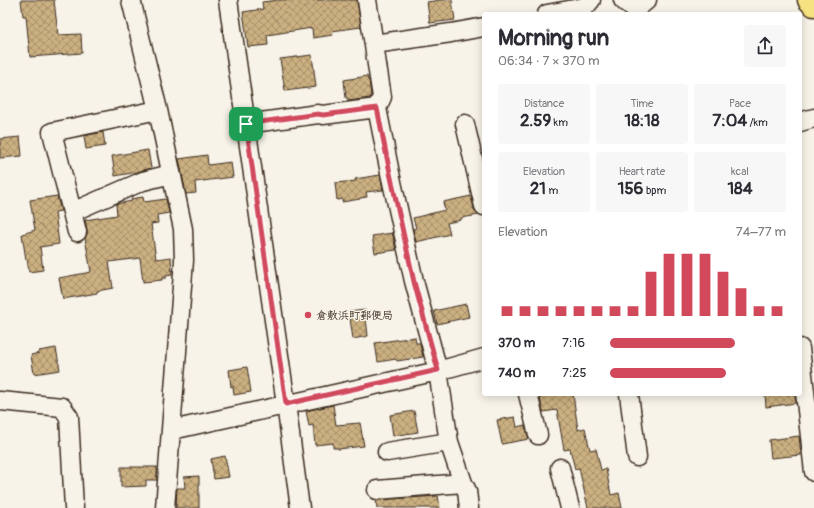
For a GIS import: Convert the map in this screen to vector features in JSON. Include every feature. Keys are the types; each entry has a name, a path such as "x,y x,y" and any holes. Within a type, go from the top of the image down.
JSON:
{"highway":[{"path":"809,0 814,5"}],"street":[{"path":"131,0 158,110 183,229 184,260 165,508"},
{"path":"228,0 300,508"},
{"path":"367,0 382,98 377,108 390,173 414,282 438,370 450,442 463,484 467,491 469,508"},
{"path":"560,12 586,7 591,0"},
{"path":"623,0 635,10 646,0"},
{"path":"374,44 482,27"},
{"path":"246,124 377,108"},
{"path":"77,232 52,132 158,110"},
{"path":"802,121 814,118"},
{"path":"464,124 482,198"},
{"path":"72,212 143,181 171,174"},
{"path":"172,430 438,370 482,359"},
{"path":"802,366 814,472"},
{"path":"528,396 538,435"},
{"path":"629,396 637,457"},
{"path":"0,401 62,407 69,417 74,508"},
{"path":"387,452 450,442"},
{"path":"560,468 570,508"},
{"path":"377,490 463,484"}],"building":[{"path":"21,0 54,0 58,35 81,34 82,53 30,57 26,16 23,16"},
{"path":"279,0 357,0 361,27 332,31 333,35 313,38 312,28 267,35 268,45 248,47 243,12 263,9 262,2"},
{"path":"452,0 455,20 430,23 427,2"},
{"path":"312,55 316,87 285,91 280,59"},
{"path":"367,76 369,80 370,98 348,101 348,98 346,98 344,80"},
{"path":"103,132 105,146 86,149 84,136"},
{"path":"20,137 22,156 0,158 0,139"},
{"path":"148,150 151,168 115,176 112,156"},
{"path":"207,155 208,165 231,162 233,177 195,182 196,193 186,194 179,159"},
{"path":"380,175 383,190 366,192 367,197 360,199 342,202 342,199 337,200 335,183 356,181 355,179"},
{"path":"57,196 61,211 55,212 59,244 40,247 43,270 29,272 22,234 35,230 30,200"},
{"path":"471,196 474,209 479,215 461,218 461,220 447,223 450,234 416,242 413,229 416,228 413,218 445,210 443,202"},
{"path":"143,197 144,202 166,199 169,213 157,215 158,223 151,224 156,259 171,257 172,275 162,278 162,280 143,282 140,258 109,262 113,288 97,291 97,293 63,299 59,278 91,272 85,238 87,229 85,220 117,215 116,204"},
{"path":"392,232 396,250 375,253 372,236"},
{"path":"466,304 469,317 437,324 434,311"},
{"path":"365,310 368,336 353,339 349,312"},
{"path":"415,337 416,343 420,343 423,357 378,362 375,343"},
{"path":"56,348 60,370 34,374 31,355 39,353 39,351"},
{"path":"247,367 251,392 234,395 233,386 231,387 229,370"},
{"path":"539,396 573,396 578,430 585,428 590,450 596,449 601,470 606,469 611,495 619,493 622,508 588,508 579,468 575,469 570,449 564,450 557,410 543,412"},
{"path":"765,396 795,396 796,403 766,407"},
{"path":"333,405 336,425 360,423 364,446 338,449 333,448 333,443 315,445 313,425 309,426 306,411"},
{"path":"414,411 418,432 393,436 390,415"},
{"path":"515,417 517,427 525,425 529,439 502,444 497,420"},
{"path":"799,436 801,455 771,458 769,440"},
{"path":"225,456 229,477 214,479 211,459"},
{"path":"121,467 157,467 157,480 146,480 146,486 121,487"},
{"path":"199,476 199,508 176,508 177,488 185,488 184,477"},
{"path":"438,496 440,508 377,508 376,500"}],"place":[{"name":"倉敷浜町郵便局","path":"308,315"}],"route":[{"path":"377,108 414,282 438,370 286,404 246,124 377,108"}]}
